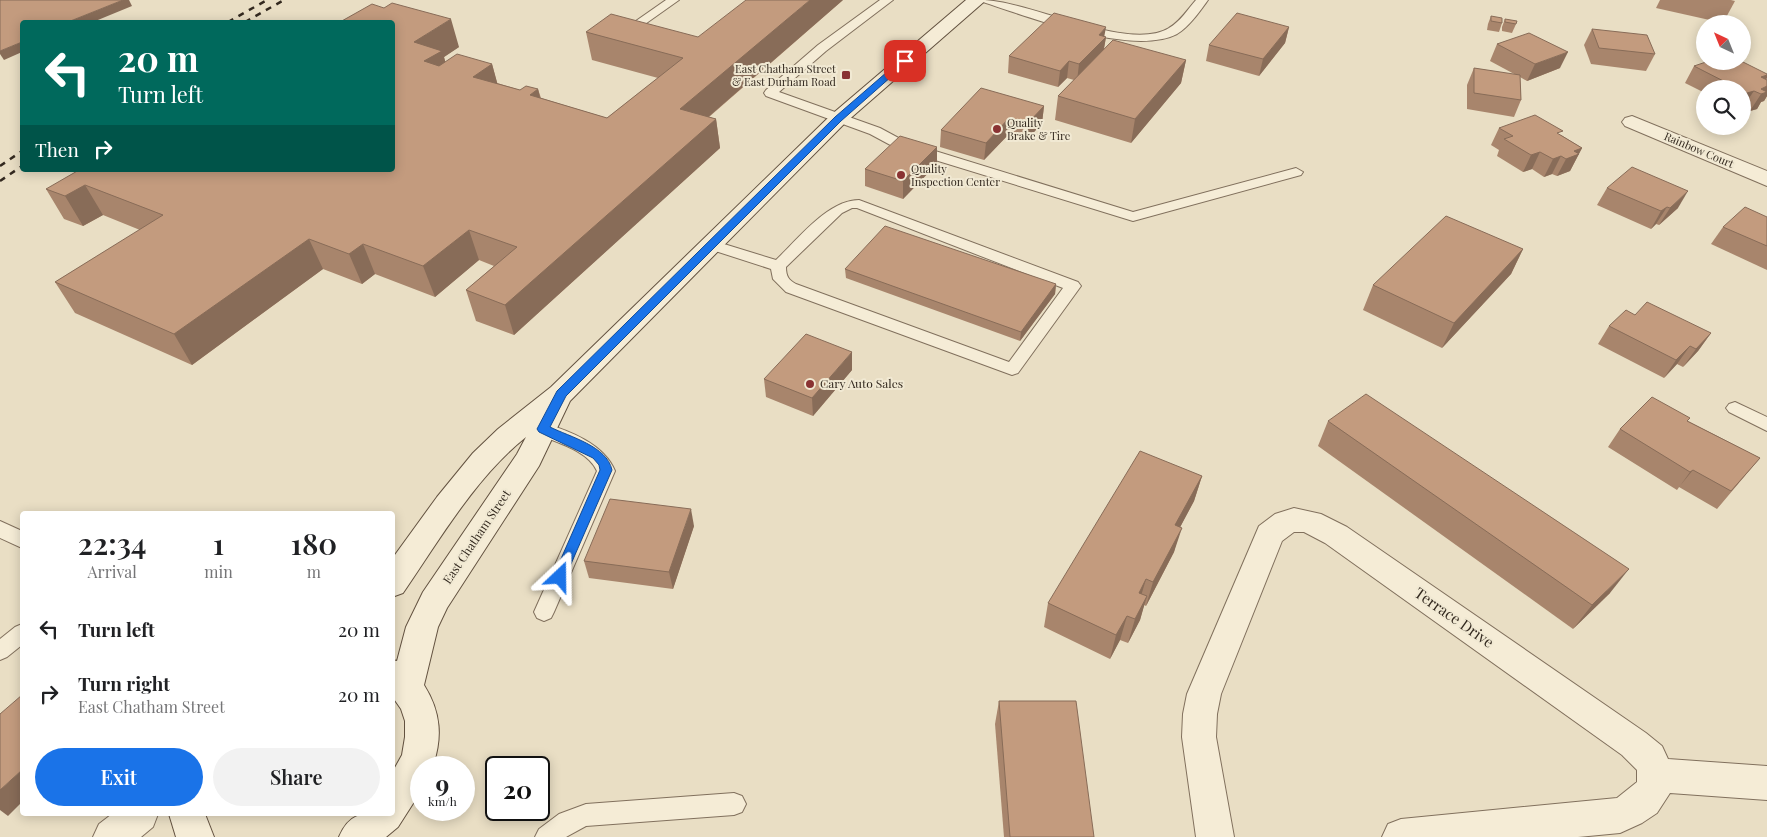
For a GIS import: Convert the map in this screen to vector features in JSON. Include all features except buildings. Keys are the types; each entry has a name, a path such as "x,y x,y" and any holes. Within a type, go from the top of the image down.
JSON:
{"main road":[{"name":"East Chatham Street","path":"395,580 447,505 483,461 508,436 561,394 838,119 977,0"},
{"name":"Rainbow Court","path":"1632,122 1767,179"},
{"name":"East Chatham Street","path":"400,680 434,602 529,460 561,394"},
{"name":"Terrace Drive","path":"1216,837 1199,737 1204,694 1270,534 1277,525 1296,519 1315,524 1336,535 1634,744 1650,758 1657,775"},
{"path":"395,801 406,788 419,759 424,731 420,706 400,680"},
{"path":"1401,837 1620,815 1639,807 1651,794 1657,775 1767,783"},
{"path":"112,837 138,816"},
{"path":"188,816 195,837"}],"lane":[{"path":"627,32 673,0"},
{"path":"887,0 822,48 770,93 875,131 910,147 1133,217 1296,172"},
{"path":"986,0 1108,34 1136,38 1154,37 1172,32 1202,0"},
{"path":"849,204 859,204 1073,286 1012,369 791,288 782,283 778,275 779,266 837,210 849,204"},
{"path":"711,245 779,266"},
{"path":"1735,408 1767,425"},
{"path":"543,429 597,454 606,470 544,612"},
{"path":"0,529 20,539"},
{"path":"0,651 20,635"},
{"path":"547,837 567,822 586,815 734,804"}],"railway":[{"path":"232,20 267,0"},
{"path":"249,20 284,0"},
{"path":"0,166 20,152"},
{"path":"0,181 20,167"}],"place":[{"name":"East Chatham Street & East Durham Road","path":"846,75"},
{"name":"Quality Brake & Tire","path":"997,129"},
{"name":"Quality Inspection Center","path":"901,175"},
{"name":"Cary Auto Sales","path":"810,384"}],"route":[{"path":"560,577 606,470 597,454 543,429 561,394 838,119 905,61"}]}
